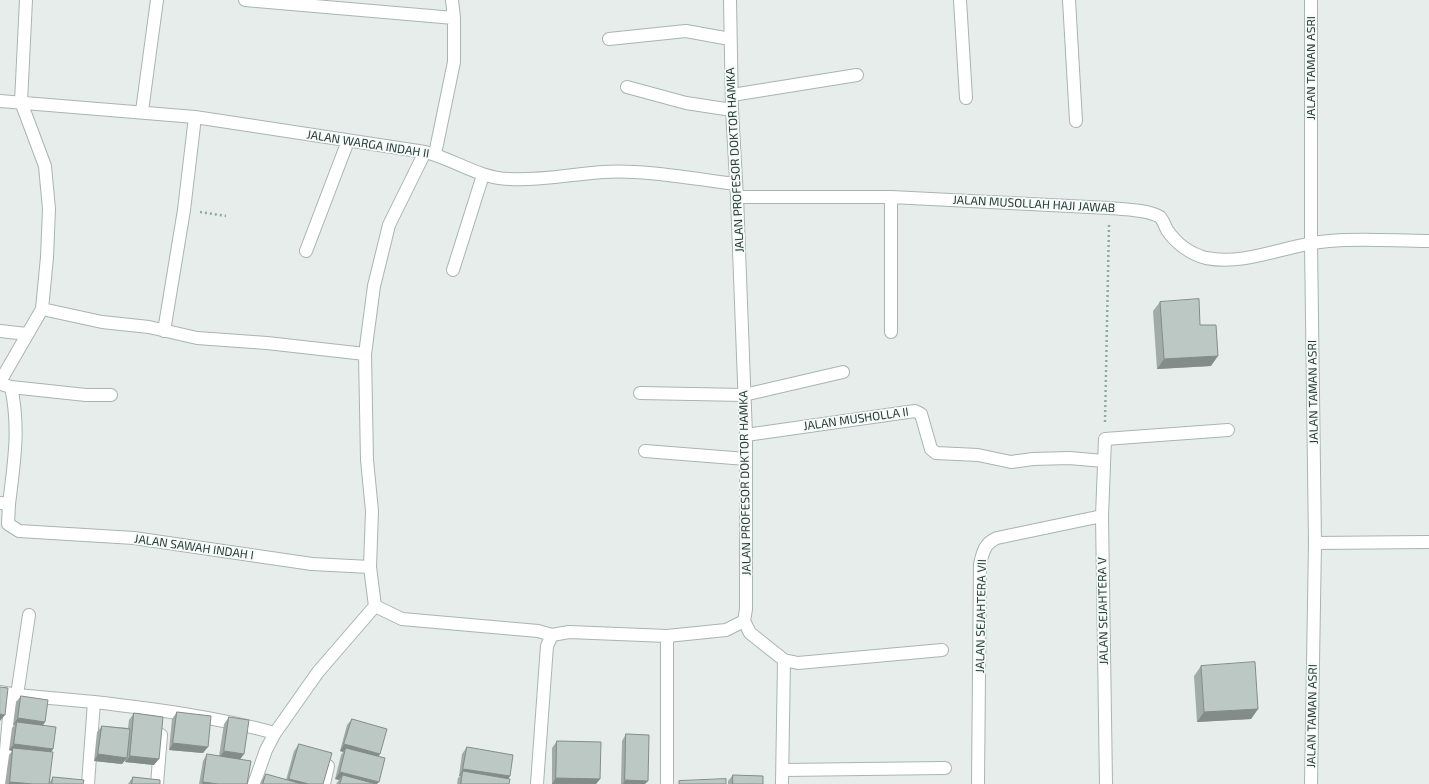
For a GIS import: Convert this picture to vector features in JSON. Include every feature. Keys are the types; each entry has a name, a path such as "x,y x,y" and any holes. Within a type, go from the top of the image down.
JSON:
{"street":[{"path":"26,0 21,102 46,166 49,209 42,309 1,380 4,385 11,387 86,395 111,395"},
{"path":"142,112 157,0"},
{"path":"245,0 454,18"},
{"path":"254,784 266,750 275,733 318,672 375,606 370,567 372,511 367,460 365,354 374,286 389,224 430,153 454,62 454,18 452,0"},
{"name":"JALAN PROFESOR DOKTOR HAMKA","path":"730,0 732,110 737,197 746,435 746,609 744,621"},
{"path":"960,0 966,98"},
{"path":"1069,0 1076,121"},
{"name":"JALAN TAMAN ASRI","path":"1311,0 1311,243 1315,542 1311,784"},
{"path":"609,39 686,31 730,39"},
{"path":"732,95 857,75"},
{"path":"627,87 686,103 732,110"},
{"name":"JALAN WARGA INDAH II","path":"0,101 195,117 430,153 483,175 508,179 604,172 639,173 736,184"},
{"path":"164,331 184,210 195,117"},
{"path":"306,251 348,141"},
{"path":"453,270 483,175"},
{"name":"JALAN MUSOLLAH HAJI JAWAB","path":"737,197 891,197 1109,208 1145,212 1160,217 1176,242 1204,257 1224,260 1269,254 1311,243 1329,241 1429,241"},
{"path":"891,197 891,332"},
{"path":"42,309 102,322 149,327 197,338 267,343 365,354"},
{"path":"0,331 27,334"},
{"path":"640,393 744,395 842,372"},
{"path":"4,504 17,435 16,409 11,387"},
{"name":"JALAN MUSHOLLA II","path":"746,435 915,411 921,414 931,449 936,453 978,455 1011,462 1033,459 1069,458 1104,461"},
{"path":"1104,439 1228,430"},
{"name":"JALAN SEJAHTERA V","path":"1104,439 1102,516 1106,784"},
{"path":"645,451 746,459"},
{"name":"JALAN SAWAH INDAH I","path":"4,504 8,524 19,531 134,538 312,564 370,567"},
{"name":"JALAN SEJAHTERA VII","path":"978,784 980,564 983,549 989,541 997,538 1102,516"},
{"path":"1315,542 1429,542"},
{"path":"375,606 402,619 538,631 552,635 569,632 667,636 726,630 744,621 750,633 784,660 798,663 942,650"},
{"path":"3,784 9,694 29,615"},
{"path":"537,784 547,646 552,635"},
{"path":"667,636 667,784"},
{"path":"782,784 784,660"},
{"path":"9,694 163,710 246,725 275,733"},
{"path":"88,784 94,702"},
{"path":"157,784 163,710"},
{"path":"324,784 328,766"},
{"path":"783,770 945,768"}],"path":[{"path":"1104,439 1109,208"},
{"path":"184,210 226,216"}],"building":[{"path":"1199,299 1200,325 1216,325 1218,356 1164,359 1160,302"},
{"path":"1255,662 1258,709 1204,712 1201,666"},
{"path":"0,687 8,688 5,715 0,714"},
{"path":"21,696 48,700 45,722 18,718"},
{"path":"177,712 211,716 208,747 173,743"},
{"path":"134,713 163,717 159,759 130,756"},
{"path":"229,717 249,720 244,754 224,751"},
{"path":"352,719 387,729 380,754 344,744"},
{"path":"17,722 56,727 53,749 14,744"},
{"path":"102,726 130,729 127,758 98,754"},
{"path":"626,734 649,735 648,781 625,780"},
{"path":"557,741 601,742 600,779 556,778"},
{"path":"299,744 332,753 323,784 309,784 289,779"},
{"path":"467,747 513,755 510,776 463,769"},
{"path":"13,748 53,752 49,784 10,782"},
{"path":"346,748 385,758 379,782 340,772"},
{"path":"207,754 251,761 247,784 218,784 203,782"},
{"path":"463,771 510,779 509,784 461,784"},
{"path":"266,774 302,784 263,784"},
{"path":"343,775 376,784 340,784"},
{"path":"733,775 763,776 763,784 733,784"},
{"path":"53,777 84,780 83,784 52,784"},
{"path":"133,777 160,780 160,784 132,784"},
{"path":"726,779 726,784 679,784 679,781"}]}
